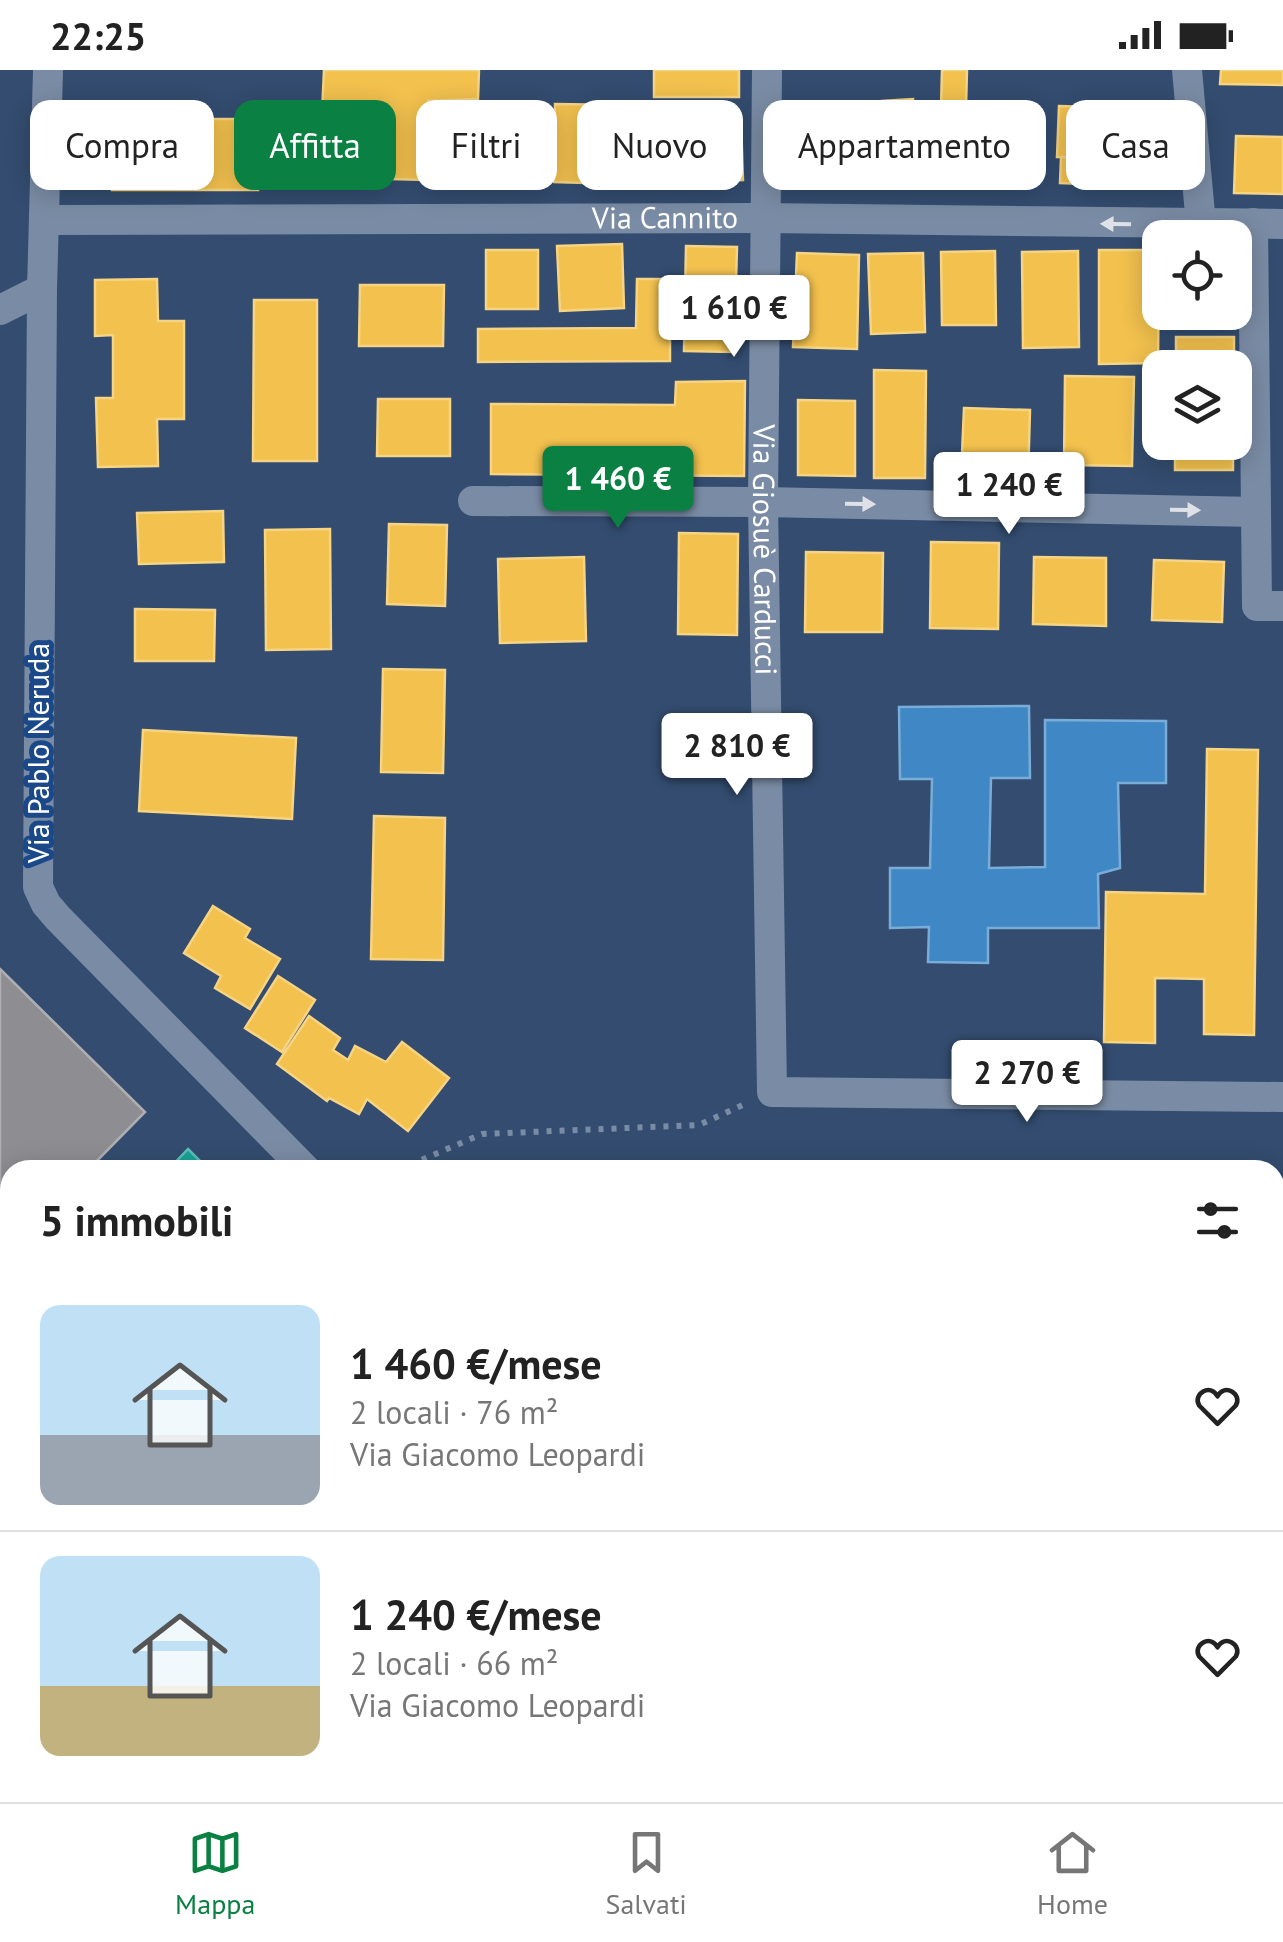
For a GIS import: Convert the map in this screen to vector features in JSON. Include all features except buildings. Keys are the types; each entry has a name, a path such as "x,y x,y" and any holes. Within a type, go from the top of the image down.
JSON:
{"street":[{"name":"Via Pablo Neruda","path":"48,70 42,289 38,887 58,918 296,1160"},
{"name":"Via Giosuè Carducci","path":"767,70 763,502 772,1092"},
{"path":"1187,70 1201,220"},
{"name":"Via Cannito","path":"45,220 765,218 1142,224"},
{"path":"1268,223 1256,512 1258,606 1283,606"},
{"path":"0,310 42,289"},
{"path":"473,501 763,502 1256,512"},
{"path":"772,1092 1283,1097"}],"path":[{"path":"421,1160 482,1134 698,1125 772,1092"}]}
